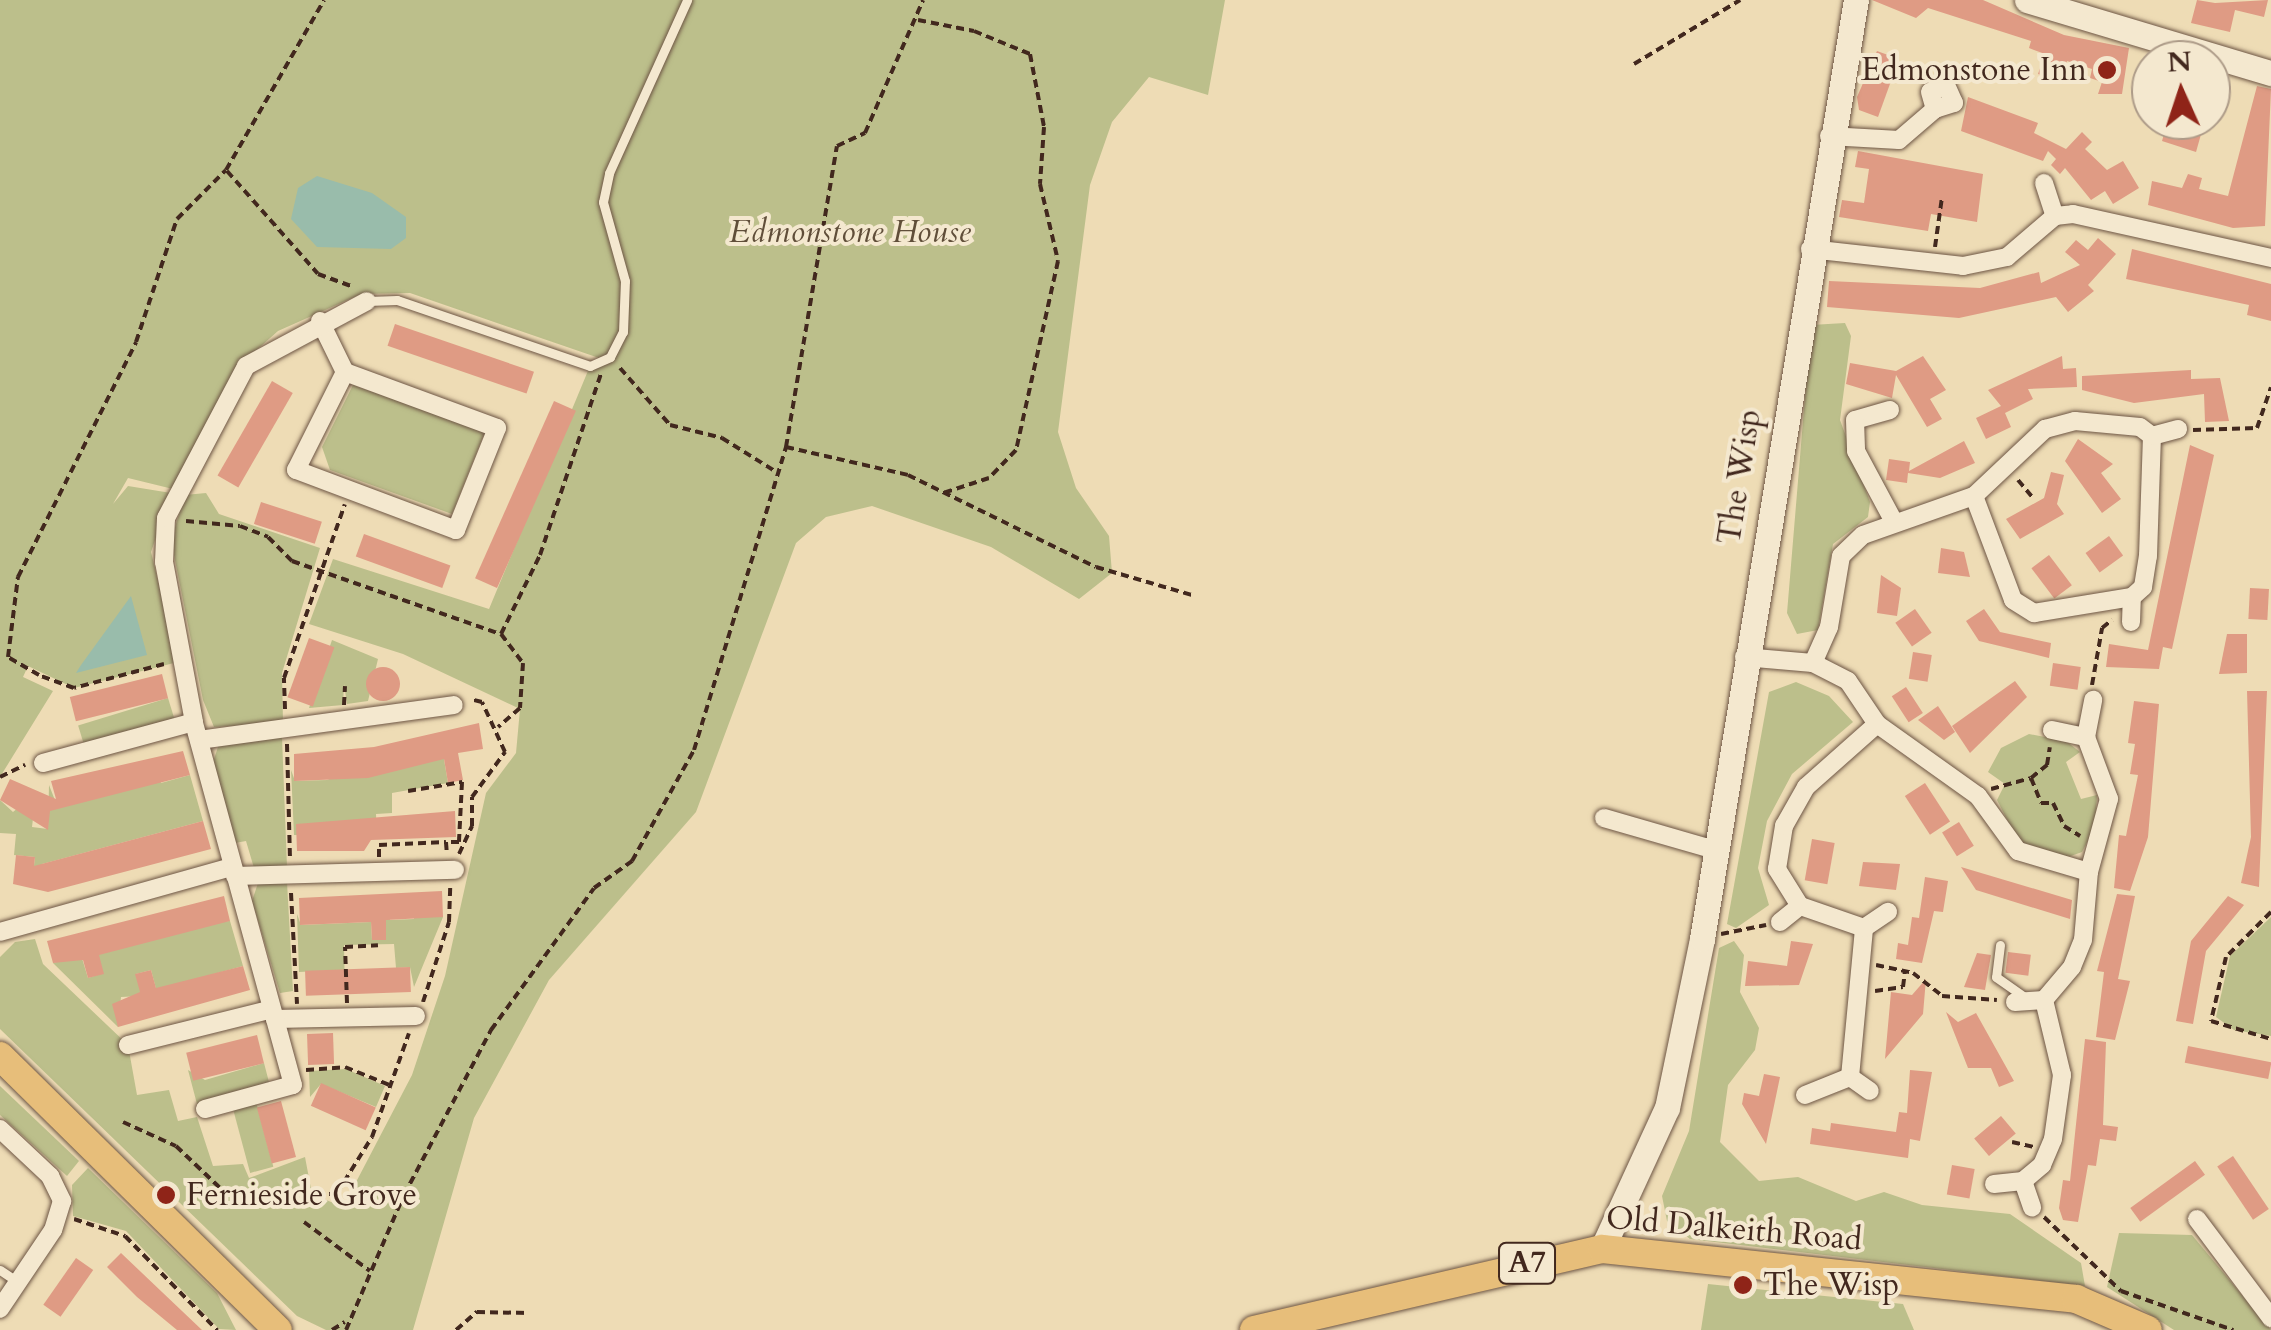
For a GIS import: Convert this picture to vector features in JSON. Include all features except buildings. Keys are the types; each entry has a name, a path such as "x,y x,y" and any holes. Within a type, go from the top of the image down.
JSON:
{"main road":[{"path":"0,1056 278,1330"},
{"name":"Old Dalkeith Road","path":"1254,1330 1602,1249 2076,1299 2138,1327"}],"street":[{"name":"The Wisp","path":"1602,1249 1667,1108 1702,939 1810,249 1856,0"},
{"path":"2027,0 2271,73"},
{"path":"1830,136 1890,143 1934,109"},
{"path":"2044,183 2055,216"},
{"path":"1810,249 1932,267 2007,257 2055,216"},
{"path":"2055,216 2271,258"},
{"path":"205,1109 294,1085 197,731 164,562 166,518 246,366 320,321 367,301"},
{"path":"320,321 345,372 497,428 456,530 296,470 345,372"},
{"path":"1890,410 1855,420 1856,450 1893,520"},
{"path":"1813,663 1829,626 1841,556 1893,520 1974,496 2045,429 2076,421 2140,427 2152,436"},
{"path":"2152,436 2178,429"},
{"path":"2131,622 2132,597 2148,556 2152,436"},
{"path":"1974,496 1998,573 2012,600 2034,613 2132,597"},
{"path":"1744,657 1813,663 1848,681 1877,724 1978,796 2018,851 2088,872"},
{"path":"1994,1184 2023,1182 2042,1166 2052,1139 2062,1075 2031,1001 2072,967 2083,940 2088,872 2108,799 2086,737 2092,700"},
{"path":"43,763 197,731 286,728 454,705"},
{"path":"1864,928 1800,906 1778,868 1784,826 1806,787 1877,724"},
{"path":"2052,730 2086,737"},
{"path":"1604,818 1716,850"},
{"path":"0,932 233,872 290,875 452,870"},
{"path":"1780,922 1800,906"},
{"path":"1864,928 1888,912"},
{"path":"1850,1077 1864,928"},
{"path":"128,1045 273,1014 298,1018 416,1016"},
{"path":"1850,1077 1870,1091"},
{"path":"1804,1095 1850,1077"},
{"path":"0,1129 59,1188 60,1214 0,1309"},
{"path":"2023,1182 2032,1207"},
{"path":"1366,1303 1553,1252 1615,1219"},
{"path":"2197,1219 2271,1318"},
{"path":"247,1297 254,1330"}],"lane":[{"path":"367,301 397,300 590,366 606,358 623,332 625,281 604,202 609,173 686,0"},
{"path":"2000,945 1996,977 2031,1001"},
{"path":"0,1270 18,1282"}],"path":[{"path":"183,661 74,688 8,657 18,577 136,342 177,218 226,170 324,0"},
{"path":"332,1330 345,1322 491,1030 594,888 632,862 694,750 786,448 838,146 865,133 918,20 923,0"},
{"path":"1634,64 1740,0"},
{"path":"918,20 1030,54 1044,127 1040,184 1058,261 1016,450 989,478 943,493"},
{"path":"226,170 318,274 356,288 367,301"},
{"path":"1932,267 1942,197"},
{"path":"606,358 670,425 722,438 779,474"},
{"path":"501,634 540,556 596,405 606,358"},
{"path":"2178,429 2257,428 2271,387"},
{"path":"786,448 908,476 1096,566 1196,596"},
{"path":"2018,480 2034,500"},
{"path":"298,1018 284,678 319,567 350,490"},
{"path":"166,518 240,526 268,537 292,561 319,567 501,634 523,663 520,708 498,728"},
{"path":"2092,700 2102,628 2114,619 2131,622"},
{"path":"0,653 10,646"},
{"path":"1978,796 2031,778 2047,764 2052,730"},
{"path":"0,777 12,766 43,763"},
{"path":"2031,778 2041,803 2053,804 2064,826 2095,845"},
{"path":"380,872 379,844 459,842 462,782 408,792"},
{"path":"446,842 452,870"},
{"path":"2271,912 2226,957 2212,1021 2271,1039"},
{"path":"1702,939 1780,922"},
{"path":"348,1018 345,946 378,946"},
{"path":"1861,965 1904,971 1942,996 2031,1001"},
{"path":"1858,990 1903,987 1904,971"},
{"path":"289,1070 345,1067 392,1086"},
{"path":"2032,1207 2121,1291 2233,1330"},
{"path":"60,1214 125,1236 217,1330"},
{"path":"304,1222 370,1271"},
{"path":"456,1330 477,1312 529,1313"},
{"path":"345,1322 346,1330"}],"green space":[{"name":"Edmonstone House","path":"0,0 1225,0 1208,95 1149,77 1112,122 1090,185 1058,432 1076,488 1109,536 1112,573 1079,599 991,547 872,506 826,517 796,543 696,812 549,980 474,1118 413,1330 326,1330 297,1316 0,1029 0,957 15,942 35,939 43,964 128,1045 137,1095 169,1090 178,1121 197,1117 213,1166 243,1164 249,1178 305,1157 312,1194 343,1207 412,1075 445,976 486,793 516,753 520,709 403,654 309,624 333,559 489,609 590,366 602,359 410,293 361,294 278,331 243,362 173,489 128,478 113,504 128,486 171,493 151,552 178,662 74,688 28,666 23,677 53,691 0,777"},
{"path":"1845,323 1851,336 1840,420 1870,502 1868,517 1833,544 1818,630 1797,634 1787,613 1811,325"},
{"path":"353,385 485,432 452,514 330,470 322,447"},
{"path":"206,493 219,514 320,548 282,673 283,723 214,727 203,700 171,540 185,495"},
{"path":"332,640 378,659 368,701 347,704 344,684 343,705 309,708"},
{"path":"1796,682 1829,696 1853,722 1792,774 1767,821 1758,868 1769,905 1736,928 1727,924 1769,692"},
{"path":"168,698 174,718 84,746 78,725"},
{"path":"2029,734 2066,741 2080,752 2066,762 2081,799 2097,795 2095,827 2082,852 2068,857 2038,854 2018,841 1997,800 2005,784 1988,772 2001,748"},
{"path":"440,736 448,783 392,793 392,813 376,814 377,837 294,835 291,770 295,781 327,780"},
{"path":"282,737 287,867 254,868 246,841 235,843 213,762 219,744"},
{"path":"154,761 161,783 190,775 203,821 42,864 32,882 35,857 14,855 16,834 0,833 0,800 13,812 36,793 32,827 48,829 49,785 58,808"},
{"path":"287,882 293,991 280,993 252,901 258,883"},
{"path":"385,896 390,920 414,919 414,897 443,917 414,987 410,967 396,968 394,944 344,945 345,995 341,970 299,972 297,914 301,925 371,922 372,940 386,940"},
{"path":"2271,917 2271,1036 2234,1030 2216,1017 2230,956"},
{"path":"230,921 243,966 214,974 162,1011 151,970 136,974 142,996 121,997 118,1027 53,963 81,955 88,978 103,973 92,931"},
{"path":"1734,941 1744,955 1740,992 1759,1028 1755,1050 1728,1085 1720,1142 1759,1181 1798,1177 1856,1201 1884,1192 1922,1205 2010,1214 2081,1263 2085,1286 1690,1239 1667,1221 1662,1196 1689,1131 1719,948"},
{"path":"264,1063 270,1086 197,1104 188,1070 205,1080"},
{"path":"346,1069 385,1086 376,1107 321,1084 310,1097 309,1071"},
{"path":"0,1086 79,1161 67,1176 0,1115"},
{"path":"256,1102 273,1167 250,1173 233,1108"},
{"path":"88,1168 217,1293 236,1330 219,1329 126,1231 73,1216 72,1185"},
{"path":"2119,1233 2192,1235 2271,1330 2174,1330 2107,1287"},
{"path":"1708,1284 1903,1304 1914,1330 1701,1330"}],"shaded area":[{"path":"317,176 372,193 406,217 406,238 391,249 317,247 291,219 298,188"},
{"path":"131,596 147,655 76,673 81,665"}],"place":[{"name":"Edmonstone Inn","path":"2107,70"},
{"name":"Fernieside Grove","path":"166,1195"},
{"name":"The Wisp","path":"1743,1285"}]}
